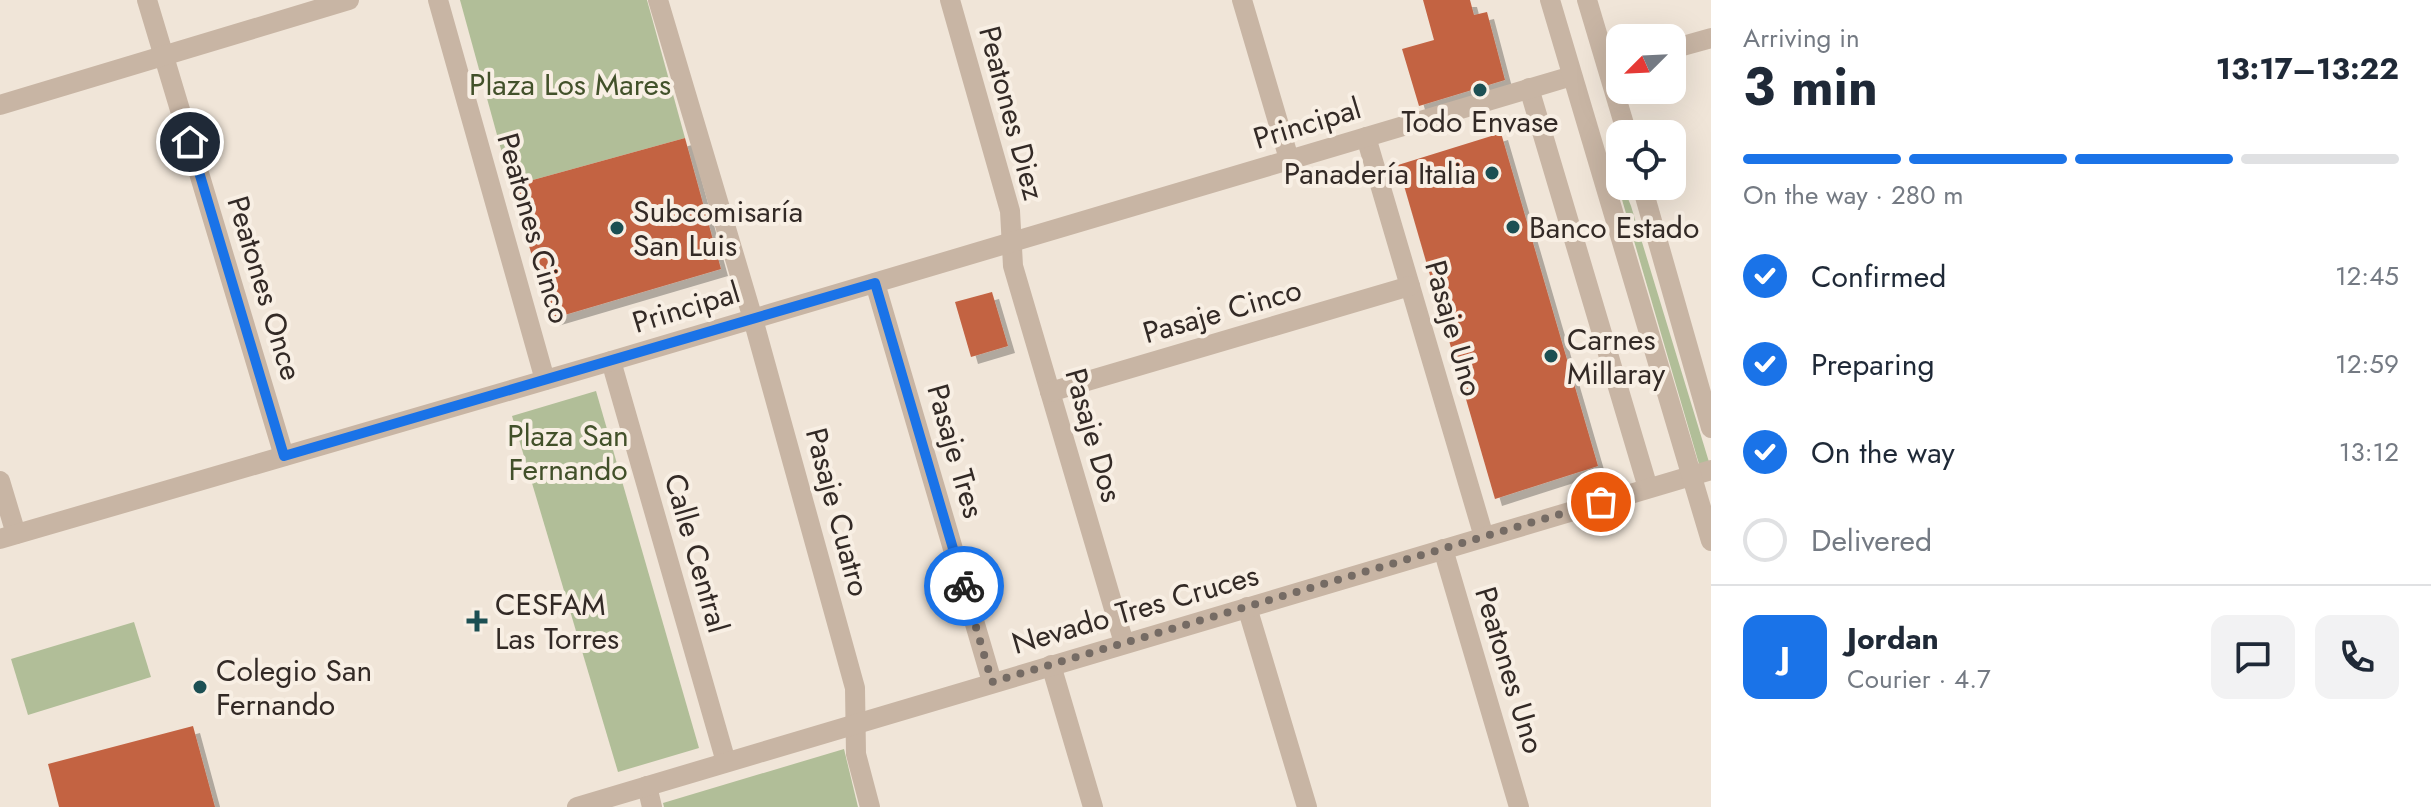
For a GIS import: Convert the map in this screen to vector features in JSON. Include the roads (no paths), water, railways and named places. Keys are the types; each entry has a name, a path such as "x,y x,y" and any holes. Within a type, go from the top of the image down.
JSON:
{"street":[{"name":"Peatones Once","path":"147,0 284,456"},
{"path":"0,105 349,0"},
{"name":"Peatones Cinco","path":"438,0 545,380"},
{"name":"Pasaje Cuatro","path":"658,0 753,319 855,688 856,754 870,807"},
{"name":"Peatones Diez","path":"950,0 1010,211 1012,242"},
{"path":"1242,0 1289,159"},
{"path":"1550,0 1702,473 1711,541"},
{"path":"1587,0 1606,46"},
{"path":"1686,45 1711,38"},
{"name":"Principal","path":"8,537 1606,67"},
{"path":"1529,88 1648,488"},
{"name":"Pasaje Uno","path":"1366,137 1484,537"},
{"path":"1646,200 1711,428"},
{"name":"Pasaje Dos","path":"1012,242 1013,266 1124,643"},
{"name":"Pasaje Tres","path":"875,283 992,682"},
{"name":"Pasaje Cinco","path":"1050,392 1410,286"},
{"name":"Calle Central","path":"611,361 726,762"},
{"name":"Nevado Tres Cruces","path":"577,807 1702,473"},
{"path":"0,481 8,537"},
{"name":"Peatones Uno","path":"1443,549 1519,807"},
{"path":"1247,607 1307,807"},
{"path":"1051,665 1093,807"},
{"path":"647,786 652,807"}],"place":[{"name":"Todo Envase","path":"1480,90"},
{"name":"Panadería Italia","path":"1492,173"},
{"name":"Banco Estado","path":"1513,227"},
{"name":"Subcomisaría San Luis","path":"617,228"},
{"name":"Carnes Millaray","path":"1551,356"},
{"name":"CESFAM Las Torres","path":"477,621"},
{"name":"Colegio San Fernando","path":"200,687"}],"park label":[{"name":"Plaza Los Mares","path":"570,84"},
{"name":"Plaza San Fernando","path":"568,452"}]}
